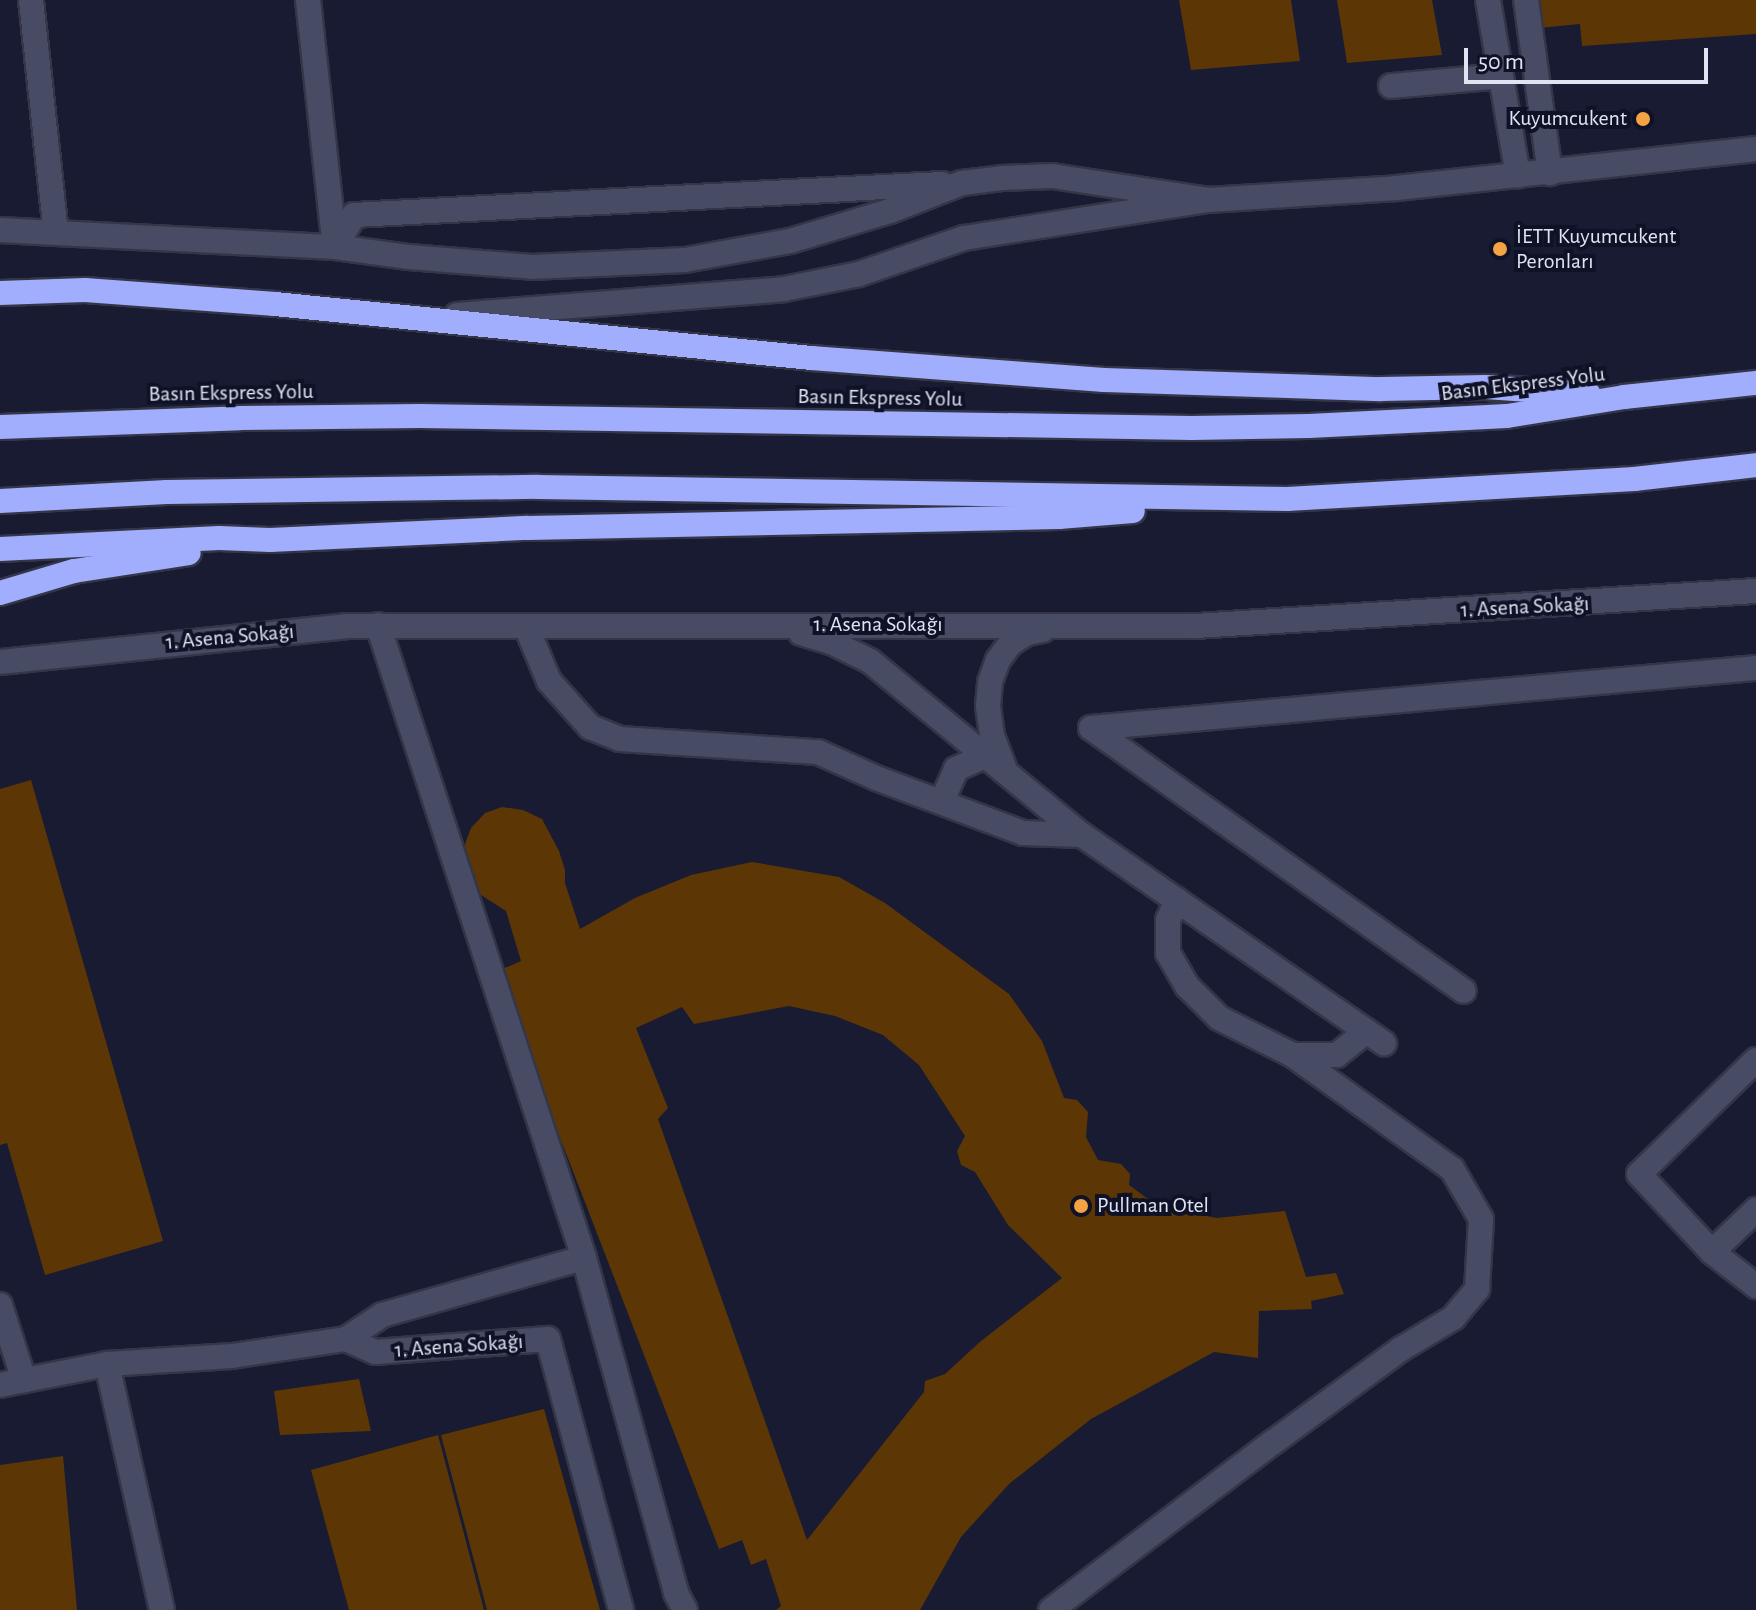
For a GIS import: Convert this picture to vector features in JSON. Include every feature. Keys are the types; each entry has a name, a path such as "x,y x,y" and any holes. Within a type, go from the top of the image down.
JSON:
{"highway":[{"path":"0,293 85,290 411,318 811,358 1104,380 1381,389 1485,387 1624,397"},
{"name":"Basın Ekspress Yolu","path":"0,427 177,419 420,416 1265,427 1507,416 1624,397 1756,383"},
{"path":"0,549 528,528 1059,517 1287,499 1634,479 1756,465"},
{"path":"0,501 167,492 523,487 1287,499"},
{"path":"0,593 74,571 270,540"}],"street":[{"path":"31,0 56,233"},
{"path":"308,0 335,247"},
{"path":"1488,0 1518,175"},
{"path":"1526,0 1550,173"},
{"path":"1391,86 1501,76"},
{"path":"411,318 598,306 784,289 859,274 964,238 1208,200 1397,188 1756,149"},
{"path":"335,247 354,215 1052,176 1208,200"},
{"path":"0,230 335,247 409,257 532,267 685,260 790,241 890,211 962,183"},
{"name":"1. Asena Sokağı","path":"0,662 211,638 378,625 1196,626 1756,591"},
{"path":"378,625 584,1258 676,1593 685,1610"},
{"path":"776,625 831,642 870,661 1082,835 1376,1037 1337,1055 1293,1055"},
{"path":"996,762 988,706 990,682 998,660 1011,643 1027,633 1065,625"},
{"path":"526,626 549,681 590,727 620,739 818,752 876,778 1023,833 1082,835"},
{"path":"1464,991 1091,728 1756,668"},
{"path":"942,801 956,769 996,762"},
{"path":"1051,1610 1401,1349 1453,1318 1477,1289 1481,1219 1452,1169 1293,1055 1219,1018 1187,986 1168,953 1168,920 1177,900"},
{"path":"1756,1060 1639,1174 1712,1252 1756,1286"},
{"path":"1712,1252 1756,1210"},
{"path":"346,1339 382,1315 584,1258"},
{"path":"0,1305 12,1383"},
{"name":"1. Asena Sokağı","path":"12,1383 107,1364 232,1356 346,1339 375,1352 548,1339 621,1610"},
{"path":"107,1364 162,1610"}],"building":[{"path":"1179,0 1291,0 1300,61 1191,70"},
{"path":"1337,0 1432,0 1442,55 1347,63"},
{"path":"1537,0 1756,0 1756,34 1582,46 1580,24 1539,28"},
{"path":"31,780 163,1241 45,1275 7,1143 0,1145 0,789"},
{"name":"Pullman Otel","path":"502,807 523,810 542,819 559,851 565,883 580,929 635,898 691,875 752,862 839,877 885,903 1009,994 1042,1041 1064,1098 1077,1100 1088,1112 1086,1137 1098,1160 1121,1164 1130,1174 1129,1185 1152,1202 1179,1211 1217,1218 1285,1211 1306,1277 1336,1273 1344,1294 1311,1301 1312,1309 1259,1311 1258,1358 1214,1352 1091,1419 1009,1484 961,1537 920,1610 776,1610 781,1606 766,1559 751,1565 742,1540 719,1549 496,972 521,961 506,911 478,893 468,881 465,844 471,828 485,813","holes":["789,1006 835,1016 883,1035 919,1065 965,1136 957,1151 961,1165 975,1172 1008,1225 1062,1278 981,1341 945,1374 925,1381 924,1392 807,1540 658,1119 668,1108 636,1028 682,1007 694,1024"]},
{"path":"359,1379 371,1431 280,1435 274,1391"},
{"path":"544,1409 600,1610 487,1610 441,1435"},
{"path":"438,1435 484,1610 349,1610 311,1470"},
{"path":"63,1456 77,1610 0,1610 0,1465"}],"place":[{"name":"Kuyumcukent","path":"1643,119"},
{"name":"İETT Kuyumcukent Peronları","path":"1500,249"},
{"name":"Pullman Otel","path":"1081,1206"}]}
